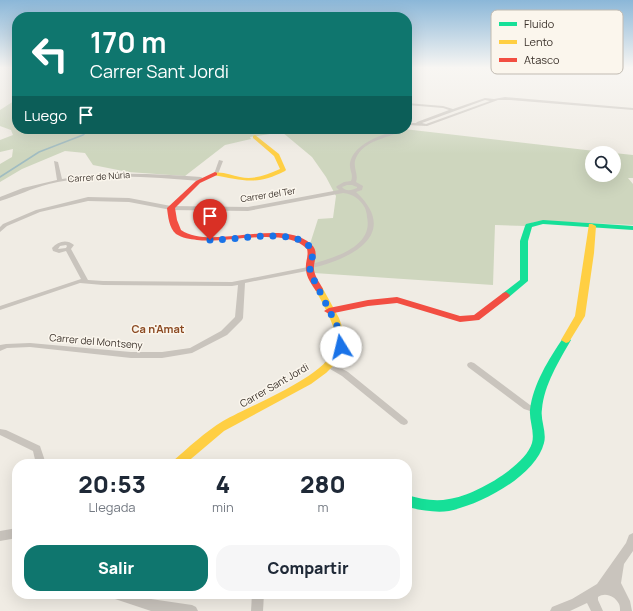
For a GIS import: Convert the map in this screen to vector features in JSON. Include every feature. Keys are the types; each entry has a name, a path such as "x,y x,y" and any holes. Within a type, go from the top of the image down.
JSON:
{"street":[{"path":"487,99 494,101"},
{"path":"412,125 487,99 509,99 633,109"},
{"path":"412,123 426,125 494,101 509,99"},
{"path":"412,104 443,107 452,110"},
{"path":"352,183 355,178 352,166 359,151 382,137 390,134"},
{"path":"171,208 201,180 216,174 244,180 269,177 283,170 281,159 255,137"},
{"path":"216,174 221,161"},
{"path":"56,162 60,180"},
{"name":"Carrer de Núria","path":"0,200 27,188 60,180 138,175 201,180"},
{"path":"0,308 80,281 232,284 324,264 342,257 360,245 367,236 372,222 370,212 364,203 353,192 359,190 360,188 352,183 340,185 339,188 343,191"},
{"name":"Carrer del Ter","path":"0,230 6,225 38,211 88,199 129,200 171,208 248,209 343,191 353,192"},
{"name":"Carrer Sant Jordi","path":"171,208 172,220 179,232 194,238 219,240 266,236 286,237 301,241 308,246 313,254 310,272 339,330 341,347 333,360 311,377 227,424 183,459"},
{"path":"329,311 368,303 397,300 460,319 476,318 524,281 524,241 529,226 543,222 633,228"},
{"path":"412,503 419,505 450,505 487,492 523,468 532,456 538,442 536,410 547,372 580,316 590,253 592,226"},
{"path":"68,249 86,282"},
{"name":"Carrer del Montseny","path":"0,348 6,346 30,345 131,355 162,355 192,350 224,334 240,318 242,282"},
{"path":"328,364 345,374 404,422"},
{"path":"471,364 527,407 536,410"},
{"path":"0,432 3,432 37,449 40,459"},
{"path":"0,536 12,534"},
{"path":"597,611 593,605 597,591 631,545 633,538"},
{"path":"620,561 615,584 625,603 626,611"},
{"path":"556,611 576,603 597,591 612,590 622,599"},
{"path":"132,599 151,605 192,611"},
{"path":"257,611 258,599"}],"green space":[{"path":"12,102 12,132 11,130 0,126 0,110"},
{"path":"412,130 585,150 585,182 621,182 621,154 633,155 633,178 628,178 633,184 633,225 543,221 534,222 526,226 495,225 493,285 314,273 310,244 318,219 333,218 336,196 326,177 312,157 284,134 412,134"},
{"path":"13,134 269,134 250,137 251,139 225,145 185,176 128,172 93,165 85,153 65,151 22,169 0,182 0,164 12,157 13,149 0,152 0,140"}],"waterway":[{"path":"0,177 39,152 84,134"}],"traffic: fast":[{"path":"506,295 524,281 524,241 529,226 543,222 633,228"},
{"path":"412,502 433,506 444,506 460,503 473,498 501,483 525,464 538,443 536,417 538,400 544,382 566,340"}],"traffic: slow":[{"path":"215,174 251,180 268,177 283,170 277,155 255,137"},
{"path":"566,340 580,316 590,253 592,226"},
{"path":"183,459 220,428 307,381 322,370 333,359 340,348 340,335 334,318 319,289"}],"traffic: jam":[{"path":"215,174 198,182 171,208 172,217 178,231 192,237 205,239 286,236 299,240 311,249 312,255 310,272 319,289"},
{"path":"329,311 368,303 397,300 460,319 476,318 506,295"}],"district":[{"name":"Ca n'Amat","path":"158,329"}],"route":[{"path":"210,240 266,236 286,237 301,241 308,246 313,254 310,272 339,330 341,347"}]}
